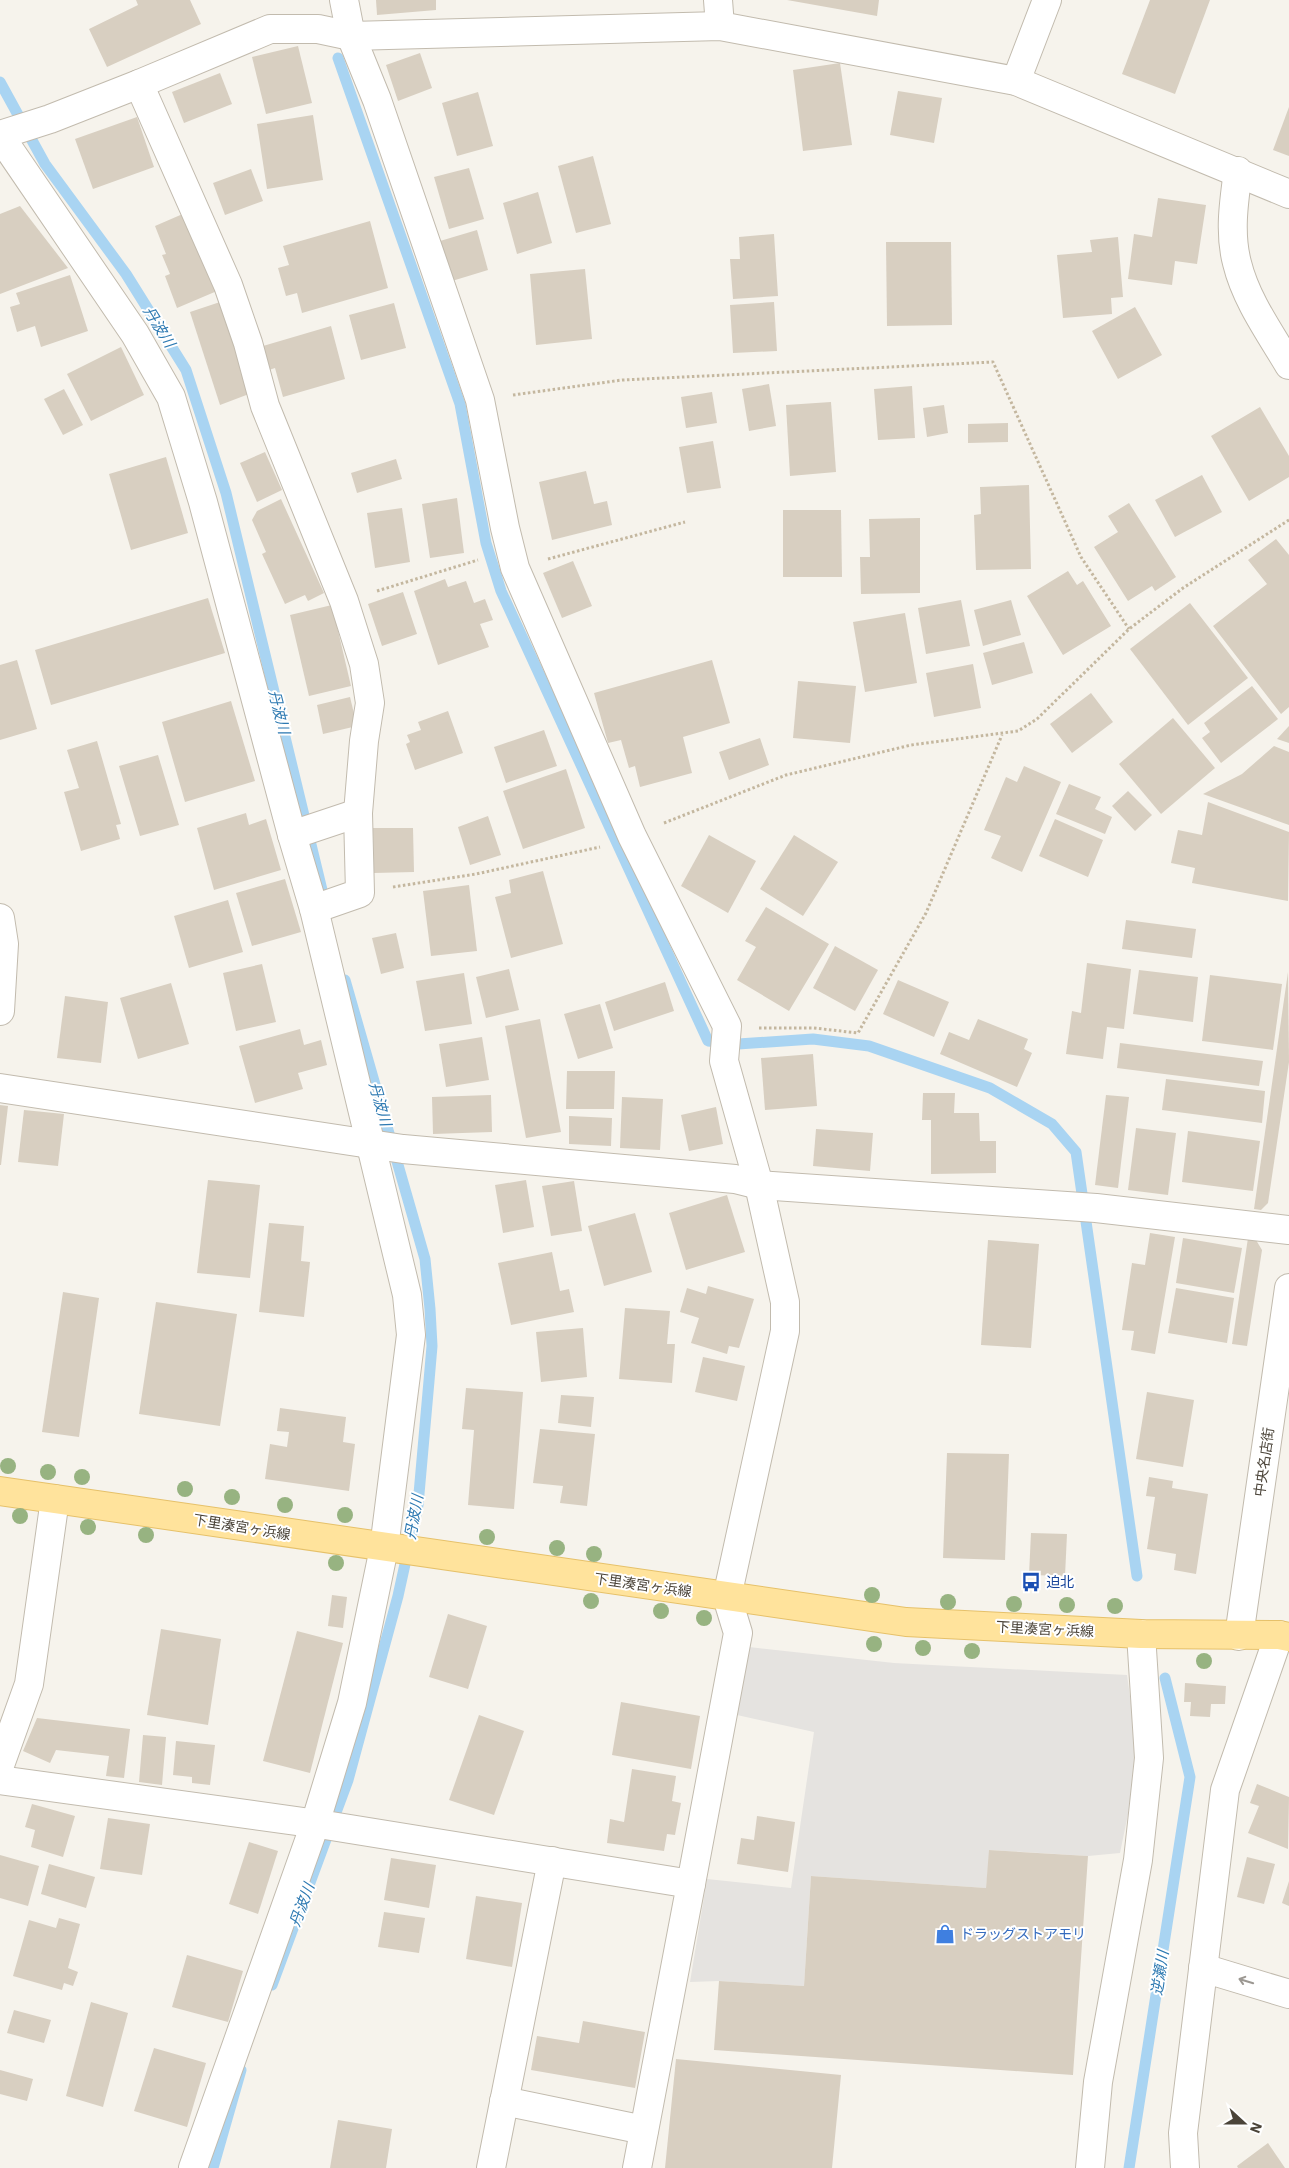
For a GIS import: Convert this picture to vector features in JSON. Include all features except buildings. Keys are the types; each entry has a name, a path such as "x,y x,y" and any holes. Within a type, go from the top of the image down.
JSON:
{"main road":[{"name":"下里湊宮ヶ浜線","path":"0,1491 906,1622 1141,1634 1284,1636"}],"street":[{"path":"344,0 352,36 377,100 480,400 505,528 515,568 632,836 727,1026 724,1061 758,1185 785,1302 785,1331 727,1597 738,1633 637,2168"},
{"path":"1016,81 1047,0"},
{"path":"193,2168 320,1824 352,1703 384,1548 411,1334 407,1294 314,909 292,835 204,502 171,397 135,334 0,135 50,119 270,29 318,29 352,36 719,13 1016,81 1238,171 1289,194"},
{"path":"139,84 228,286 248,343 265,406 344,602 364,664 370,703 364,740 358,812 360,893 314,909"},
{"path":"1238,171 1232,214 1237,262 1250,296 1289,365"},
{"path":"292,835 358,812"},
{"path":"0,918 4,944 0,1011"},
{"path":"0,1088 403,1149 735,1180 758,1185 1086,1208 1289,1230"},
{"name":"中央名店街","path":"1239,1636 1289,1288"},
{"path":"0,1765 29,1684 55,1499"},
{"path":"1090,2168 1098,2082 1138,1860 1149,1758 1141,1634"},
{"path":"1185,2168 1183,2133 1225,1790 1284,1636"},
{"path":"0,1780 320,1824 690,1884"},
{"path":"491,2168 552,1861"},
{"path":"1203,1968 1289,1994"},
{"path":"504,2102 644,2130"}],"path":[{"path":"480,400 622,380 993,362 1081,557 1129,629"},
{"path":"632,836 786,775 911,745 1018,731 1037,719 1129,629 1182,588 1289,520"},
{"path":"515,568 685,522"},
{"path":"344,602 480,559"},
{"path":"727,1026 763,1029 814,1028 858,1033 926,913 1002,734"},
{"path":"360,893 476,874 593,849"}],"shaded area":[{"path":"749,1647 894,1663 1127,1675 1139,1761 1120,1853 1088,1856 990,1850 986,1888 811,1876 804,1986 719,1981 690,1982 707,1879 791,1888 814,1732 737,1715"}],"waterway":[{"path":"338,58 460,404 486,543 501,591 708,1041 738,1044 813,1039 869,1046 990,1088 1052,1124 1076,1152 1137,1576"},
{"name":"丹波川","path":"0,82 45,164 126,274 186,370 226,493 322,890"},
{"name":"丹波川","path":"272,1985 348,1780 398,1596 418,1505 432,1346 425,1259 345,980"},
{"name":"逆瀬川","path":"1129,2168 1190,1777 1165,1678"},
{"name":"丹波川","path":"213,2168 241,2070"}],"place":[{"name":"迫北","path":"1031,1582"},
{"name":"ドラッグストアモリ","path":"945,1934"}]}
